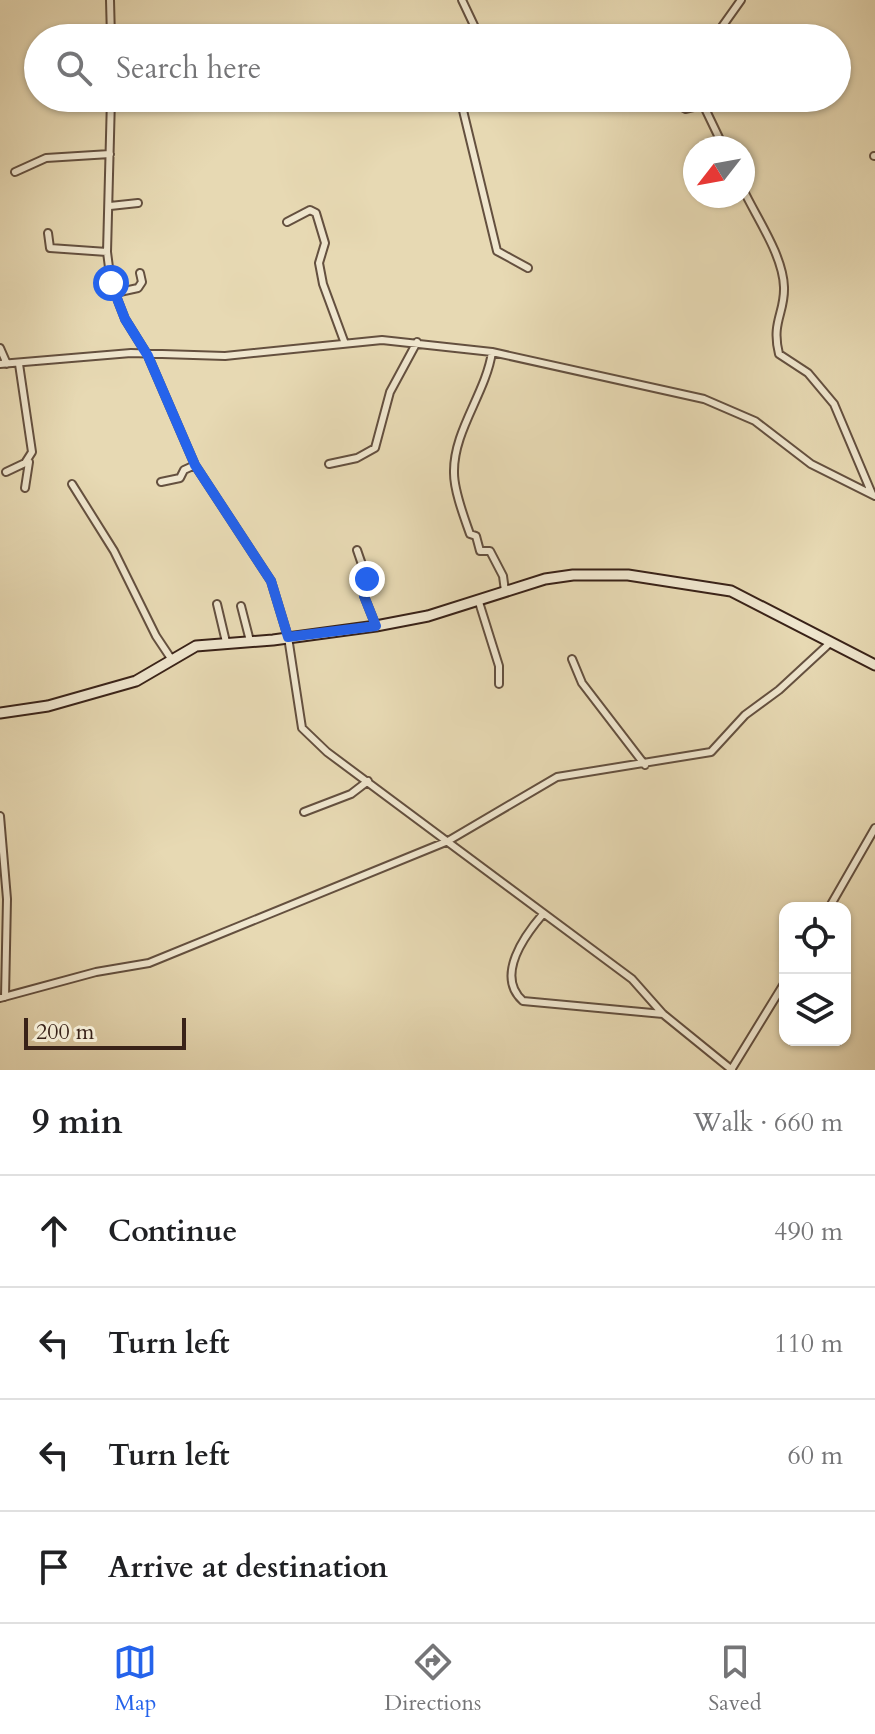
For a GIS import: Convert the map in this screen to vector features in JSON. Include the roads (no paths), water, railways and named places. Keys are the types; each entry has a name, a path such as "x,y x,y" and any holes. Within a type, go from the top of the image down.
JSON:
{"street":[{"path":"110,0 111,24"},
{"path":"462,0 473,24"},
{"path":"724,24 741,0"},
{"path":"111,112 107,252 115,293 125,319 148,356 195,465 263,564 288,637 302,728 632,979 663,1014 732,1070 779,992"},
{"path":"463,112 497,251 528,268"},
{"path":"707,112 718,136"},
{"path":"15,172 46,158 110,154"},
{"path":"110,206 138,203"},
{"path":"752,208 782,274 784,290 775,329 779,354 808,373 834,404 874,495"},
{"path":"287,222 310,210 316,213 325,243 319,263 323,284 344,341"},
{"path":"48,233 50,248 107,252"},
{"path":"115,293 140,286 140,273"},
{"path":"0,348 3,364 131,353 148,356 225,356 344,341 417,342 492,352 704,399 755,421 811,464 874,495"},
{"path":"329,464 357,458 375,448 390,392 417,342"},
{"path":"492,352 483,391 461,442 454,472 470,534 476,536 480,551 490,551 503,576 505,591"},
{"path":"19,364 31,429 25,488"},
{"path":"6,472 30,458"},
{"path":"161,482 180,478 184,470 195,465"},
{"path":"72,484 114,551 156,636 172,660"},
{"path":"357,550 367,579 364,596 376,626"},
{"path":"0,713 48,706 136,681 196,646 376,626 428,616 505,591 573,575 628,575 731,591 875,665"},
{"path":"478,599 499,666 499,684"},
{"path":"217,604 226,642"},
{"path":"241,606 250,641"},
{"path":"0,816 8,938 3,997 96,972 149,963 448,841 557,777 711,752 745,715 779,690 831,642"},
{"path":"572,659 582,683 645,765"},
{"path":"304,812 351,794 368,781"},
{"path":"832,902 875,828"},
{"path":"543,914 517,949 511,977 513,989 523,1001 663,1014"}]}
